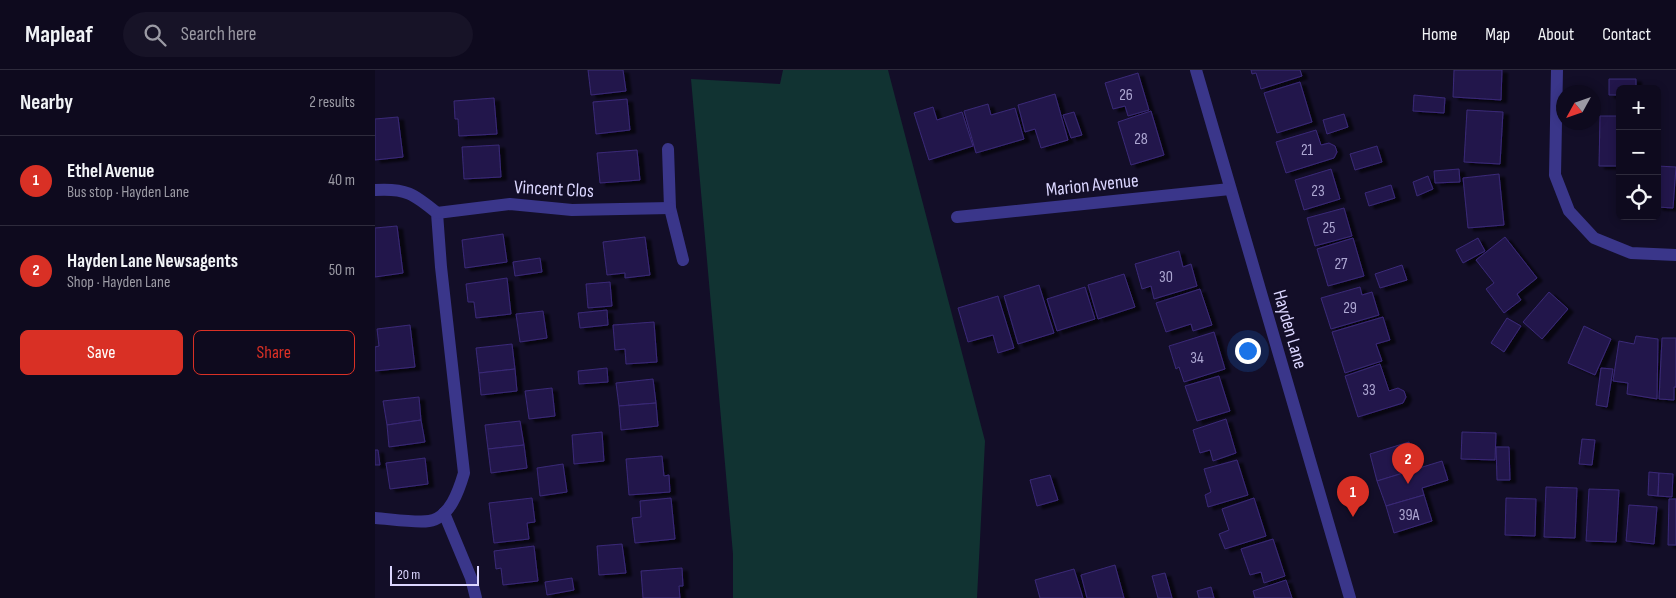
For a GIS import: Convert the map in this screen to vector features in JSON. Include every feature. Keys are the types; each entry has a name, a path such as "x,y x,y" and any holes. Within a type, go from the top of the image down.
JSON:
{"street":[{"name":"Hayden Lane","path":"1196,70 1350,598"},
{"path":"1557,70 1555,175 1569,211 1594,238 1601,241 1631,253 1676,255"},
{"path":"668,149 670,208 683,260"},
{"path":"375,190 394,188 409,193 419,198 437,213 463,473 458,494 444,513 431,521 375,518"},
{"name":"Marion Avenue","path":"957,217 1231,189"},
{"name":"Vincent Clos","path":"437,213 510,204 572,210 670,208"},
{"path":"444,513 471,578 475,598"}],"green space":[{"path":"783,70 888,70 985,441 977,598 733,598 733,554 691,79 780,84"}],"building":[{"path":"588,70 623,70 626,91 591,95"},
{"path":"1251,70 1300,70 1302,76 1261,89 1256,73 1252,74"},
{"path":"1454,70 1502,70 1501,100 1453,97"},
{"path":"1138,73 1149,110 1128,116 1125,106 1113,109 1105,83"},
{"path":"1609,79 1636,79 1636,85 1616,85 1616,95 1609,95"},
{"path":"1300,82 1312,122 1277,133 1264,93"},
{"path":"1055,94 1068,140 1041,148 1035,129 1025,132 1018,105"},
{"path":"1414,95 1445,98 1444,113 1413,111"},
{"path":"494,98 497,134 459,136 458,119 455,119 454,101"},
{"path":"627,99 630,130 596,134 593,102"},
{"path":"988,104 991,115 1015,108 1024,139 976,153 964,111"},
{"path":"933,107 937,120 962,112 973,146 929,160 914,113"},
{"path":"1467,110 1503,112 1500,164 1464,162"},
{"path":"1151,111 1164,155 1131,165 1118,122"},
{"path":"1074,112 1082,135 1071,138 1063,115"},
{"path":"1344,114 1348,127 1327,134 1323,120"},
{"path":"1601,116 1616,116 1616,166 1599,166"},
{"path":"398,117 403,157 375,160 375,119"},
{"path":"1316,130 1321,145 1329,143 1335,146 1337,152 1334,158 1286,173 1276,142"},
{"path":"499,145 501,177 464,179 462,147"},
{"path":"1377,146 1382,162 1355,170 1350,154"},
{"path":"637,150 640,180 600,183 597,153"},
{"path":"1661,166 1676,167 1673,208 1661,207"},
{"path":"1331,169 1340,199 1304,210 1295,180"},
{"path":"1459,169 1460,182 1435,183 1434,171"},
{"path":"1499,174 1504,225 1468,228 1463,178"},
{"path":"1428,176 1433,189 1417,196 1413,182"},
{"path":"1391,185 1395,198 1369,206 1365,193"},
{"path":"1344,208 1352,236 1315,246 1307,218"},
{"path":"397,226 403,273 375,277 375,228"},
{"path":"503,234 507,262 465,268 462,240"},
{"path":"645,237 650,275 625,278 625,273 607,275 603,242"},
{"path":"1505,237 1537,278 1517,294 1521,300 1504,313 1486,289 1494,283 1476,260"},
{"path":"1353,238 1364,276 1328,286 1317,249"},
{"path":"1478,238 1485,251 1463,263 1456,250"},
{"path":"1179,251 1183,267 1191,264 1197,286 1154,299 1151,286 1142,289 1135,264"},
{"path":"540,258 542,272 515,276 513,262"},
{"path":"1402,265 1407,280 1380,288 1375,274"},
{"path":"1124,274 1135,307 1098,319 1088,285"},
{"path":"507,278 511,314 476,318 474,302 468,302 466,284"},
{"path":"610,282 612,306 588,308 586,284"},
{"path":"1039,285 1054,333 1018,344 1004,296"},
{"path":"1085,287 1095,319 1057,331 1047,299"},
{"path":"1360,287 1362,295 1372,292 1379,315 1331,329 1321,298"},
{"path":"1200,289 1212,325 1193,331 1191,324 1166,332 1156,303"},
{"path":"1549,292 1568,309 1542,339 1523,322"},
{"path":"998,296 1014,348 998,353 993,335 968,342 958,308"},
{"path":"607,310 608,325 580,328 578,313"},
{"path":"543,311 547,338 520,342 516,314"},
{"path":"1383,317 1390,340 1376,344 1382,361 1345,373 1332,332"},
{"path":"1507,318 1521,326 1504,352 1491,343"},
{"path":"654,322 657,362 626,364 625,349 615,350 613,325"},
{"path":"410,325 415,367 375,371 375,347 379,346 377,329"},
{"path":"1584,326 1611,339 1595,375 1568,363"},
{"path":"1214,332 1225,369 1184,382 1179,367 1176,369 1169,346"},
{"path":"1636,336 1658,339 1657,399 1627,394 1628,383 1613,381 1619,341 1634,344"},
{"path":"1662,338 1676,338 1676,387 1674,387 1674,400 1659,399"},
{"path":"512,344 515,369 479,373 476,348"},
{"path":"1380,364 1389,391 1398,388 1404,391 1406,397 1403,403 1358,417 1345,376"},
{"path":"607,368 608,382 579,384 578,371"},
{"path":"1601,368 1613,369 1607,407 1596,405"},
{"path":"515,369 517,391 481,395 479,373"},
{"path":"1219,376 1230,411 1197,421 1185,386"},
{"path":"653,379 656,403 619,406 616,383"},
{"path":"552,388 555,416 529,419 525,391"},
{"path":"419,397 421,420 387,425 383,401"},
{"path":"656,403 658,426 621,430 619,406"},
{"path":"1226,419 1236,453 1213,461 1210,450 1200,453 1193,430"},
{"path":"421,420 425,442 389,447 387,425"},
{"path":"520,421 524,445 488,449 485,425"},
{"path":"602,432 604,461 574,464 572,435"},
{"path":"1462,432 1496,433 1495,460 1461,459"},
{"path":"1582,439 1595,440 1592,465 1579,464"},
{"path":"1409,442 1417,469 1377,481 1370,454"},
{"path":"524,445 527,468 491,473 488,449"},
{"path":"1496,447 1509,447 1510,480 1497,480"},
{"path":"375,450 378,450 380,465 375,465"},
{"path":"662,456 664,476 669,475 670,492 629,495 626,459"},
{"path":"425,458 428,484 390,489 386,463"},
{"path":"1237,460 1248,495 1208,507 1205,495 1211,492 1204,469"},
{"path":"1442,461 1448,480 1422,488 1424,495 1386,506 1377,481"},
{"path":"563,464 567,492 540,496 537,468"},
{"path":"1649,472 1659,473 1658,496 1648,495"},
{"path":"1659,473 1673,474 1672,497 1658,496"},
{"path":"1050,475 1058,500 1037,506 1030,480"},
{"path":"1546,487 1577,488 1575,538 1544,537"},
{"path":"1589,489 1619,490 1616,542 1586,541"},
{"path":"1424,495 1432,521 1394,533 1386,506"},
{"path":"532,498 535,522 527,523 529,539 494,543 489,503"},
{"path":"671,498 675,539 635,543 632,518 641,517 640,501"},
{"path":"1254,498 1266,536 1225,549 1219,534 1229,530 1222,509"},
{"path":"1506,498 1536,499 1535,536 1505,535"},
{"path":"1669,499 1676,499 1676,545 1668,545"},
{"path":"1629,505 1657,507 1654,544 1626,541"},
{"path":"1273,539 1285,576 1264,583 1261,572 1250,575 1241,549"},
{"path":"622,544 626,573 599,575 597,546"},
{"path":"534,546 538,581 503,585 501,568 496,569 494,551"},
{"path":"1115,565 1124,598 1087,598 1081,575"},
{"path":"682,568 683,586 679,586 680,598 643,598 641,571"},
{"path":"1074,569 1083,598 1040,598 1035,580"},
{"path":"1165,573 1172,598 1158,598 1152,576"},
{"path":"572,578 574,590 547,595 545,582"},
{"path":"1286,580 1292,598 1255,598 1253,591"},
{"path":"1211,587 1214,598 1199,598 1197,591"}],"place":[{"name":"Hayden Lane Newsagents","path":"1408,484"},
{"name":"Ethel Avenue","path":"1353,517"}]}
